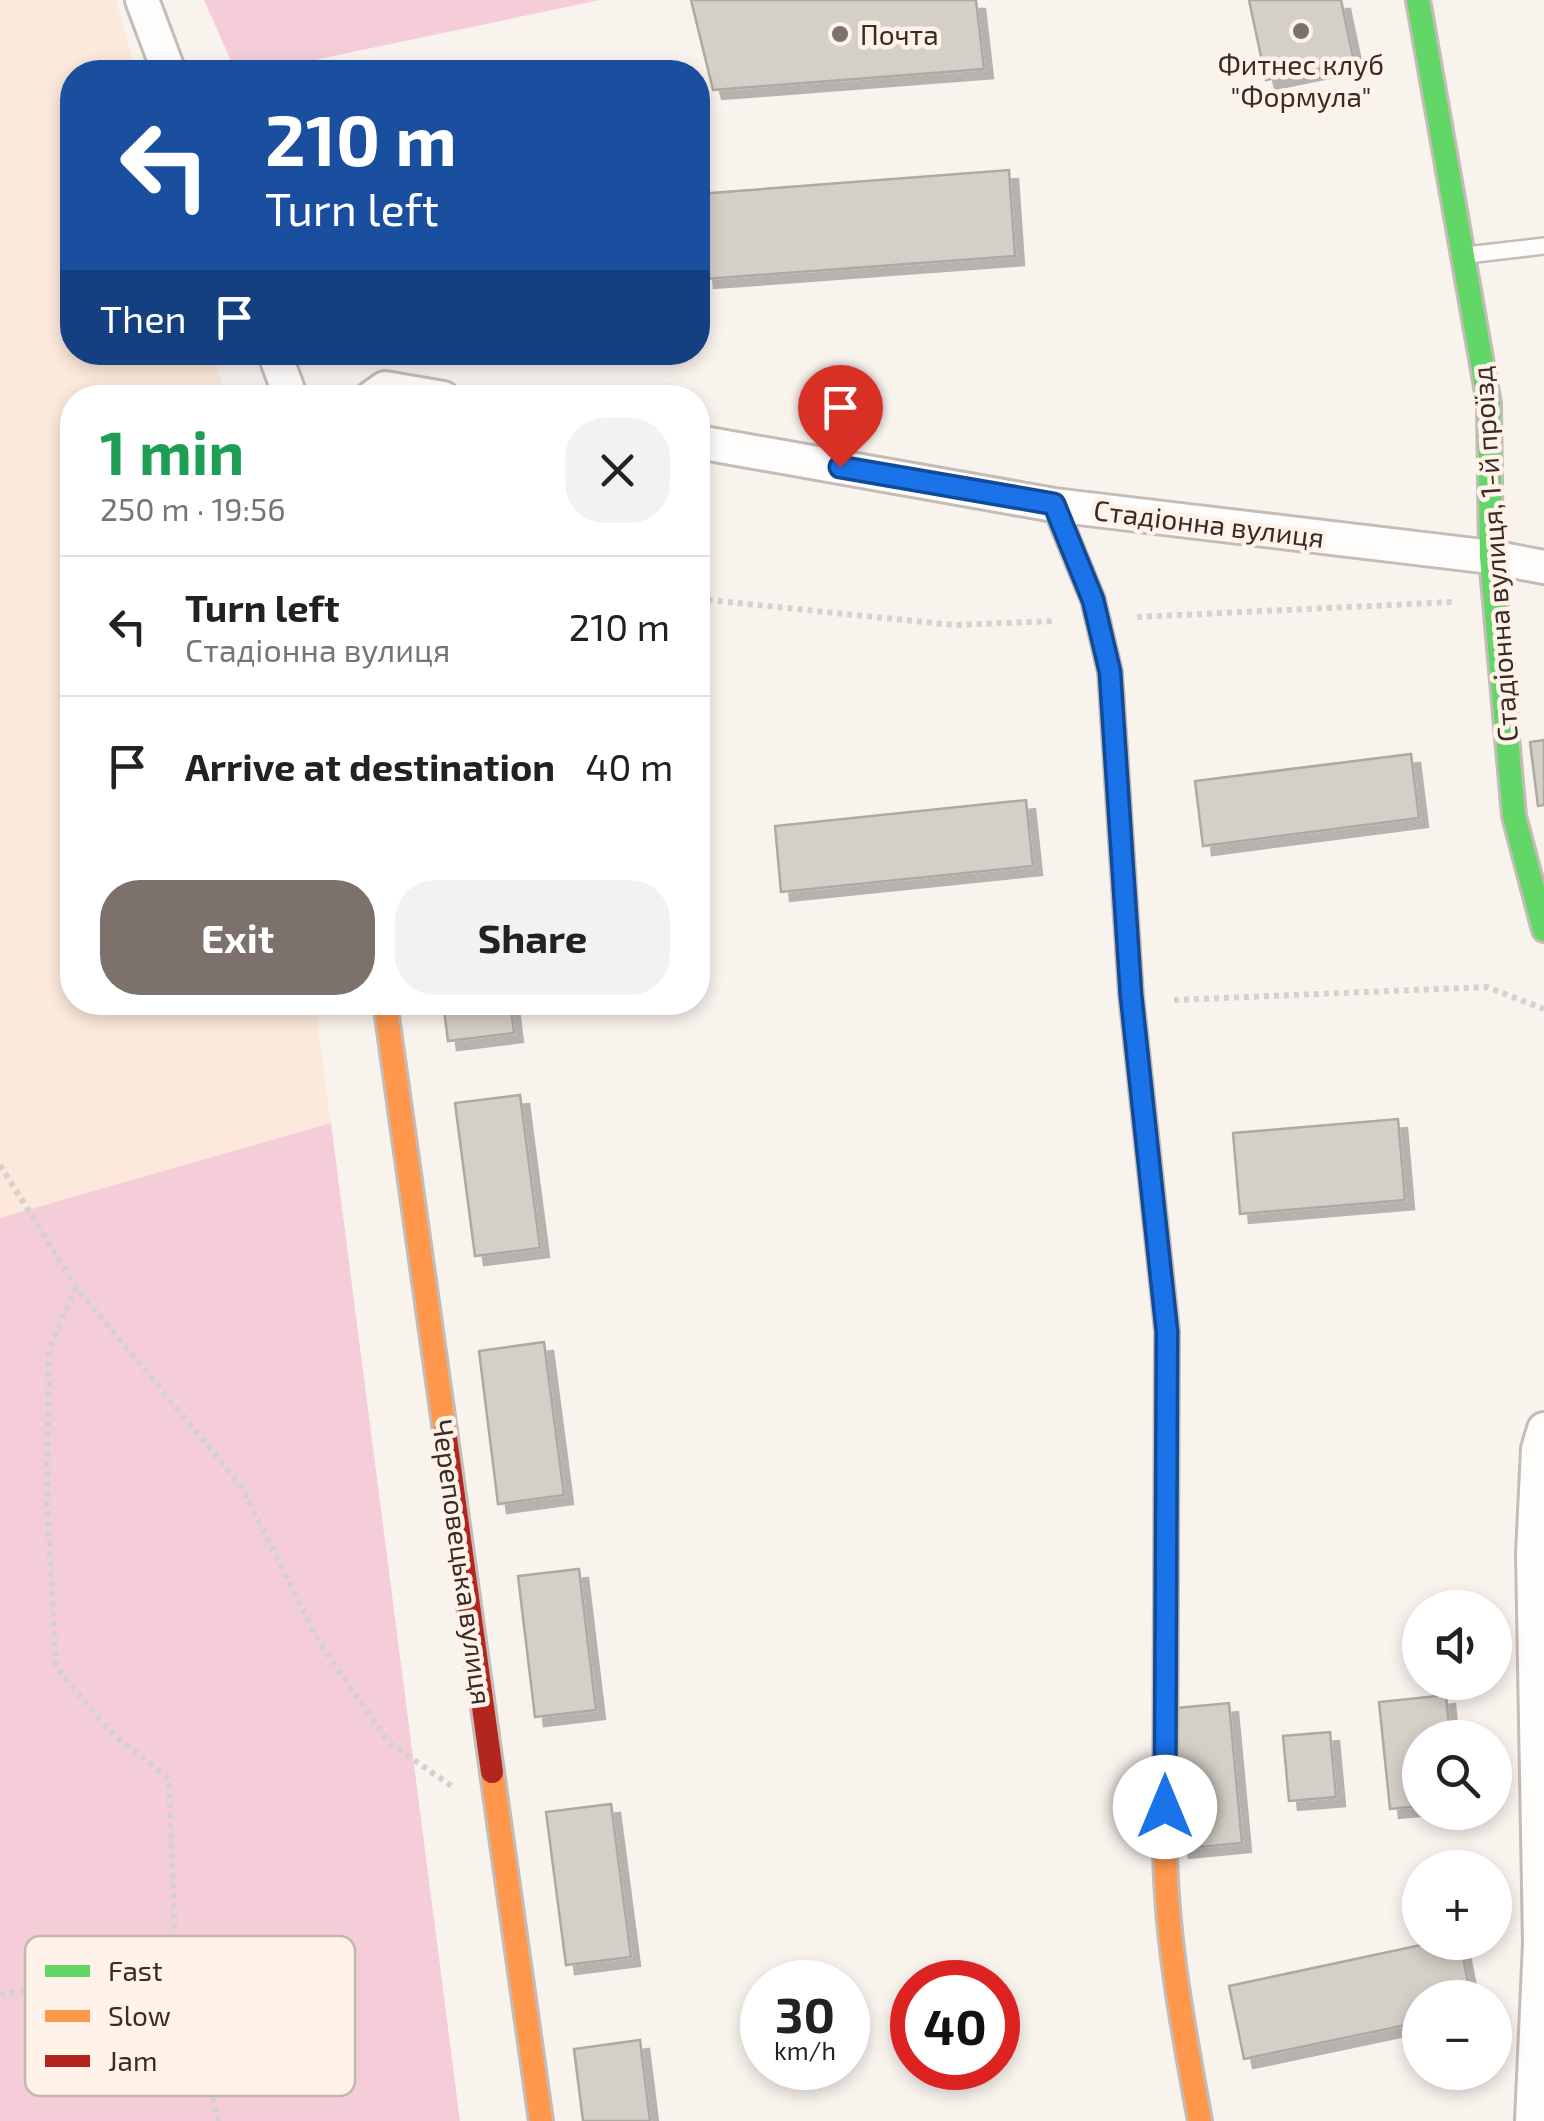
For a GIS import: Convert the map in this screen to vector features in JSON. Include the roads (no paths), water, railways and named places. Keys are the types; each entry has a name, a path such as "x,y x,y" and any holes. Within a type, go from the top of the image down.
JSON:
{"street":[{"path":"142,0 165,60"},
{"name":"Стадіонна вулиця, 1-й проїзд","path":"1418,0 1489,404 1491,558 1514,816 1544,930"},
{"name":"Стадіонна вулиця","path":"710,444 1054,504 1544,567"},
{"path":"1054,504 1093,600 1110,672 1131,995 1167,1332 1165,1886 1182,2024 1200,2121"},
{"name":"Череповецька вулиця","path":"388,1015 541,2121"},
{"path":"1532,2121 1540,1943 1538,1449 1544,1429"}],"lane":[{"path":"1463,256 1544,246"}],"place":[{"name":"Фитнес клуб \"Формула\"","path":"1301,31"},
{"name":"Почта","path":"840,34"}]}
